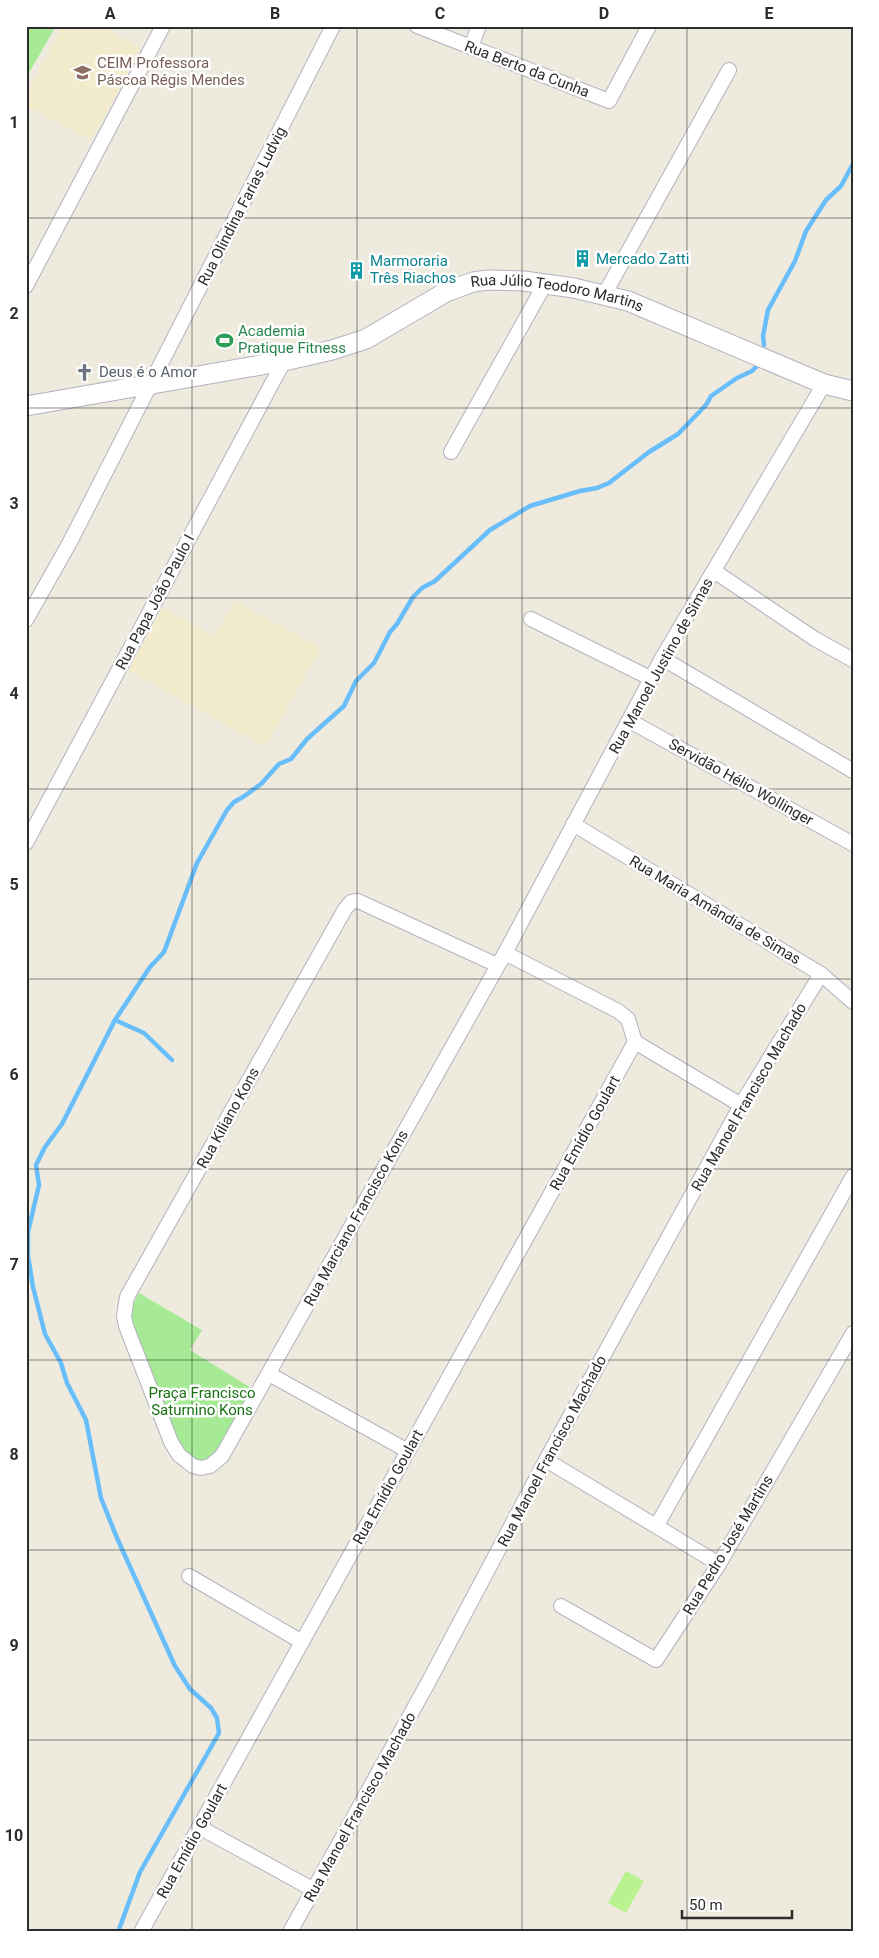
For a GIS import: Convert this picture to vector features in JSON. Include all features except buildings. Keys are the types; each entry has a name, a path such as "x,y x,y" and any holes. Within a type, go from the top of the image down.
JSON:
{"main road":[{"name":"Rua Júlio Teodoro Martins","path":"26,406 284,361 332,350 366,338 446,292 473,282 505,280 545,284 628,301 824,384 853,391"}],"street":[{"path":"26,286 163,26"},
{"name":"Rua Olindina Farias Ludvig","path":"26,620 70,542 333,26"},
{"name":"Rua Berto da Cunha","path":"417,26 609,101 649,26"},
{"path":"471,47 479,26"},
{"path":"604,295 729,70"},
{"path":"451,452 545,284"},
{"name":"Rua Papa João Paulo I","path":"26,843 284,361"},
{"name":"Rua Manoel Justino de Simas","path":"501,959 662,658 824,384"},
{"path":"714,572 815,639 853,660"},
{"path":"530,619 652,679"},
{"path":"662,658 853,771"},
{"name":"Servidão Hélio Wollinger","path":"630,721 853,844"},
{"name":"Rua Maria Amândia de Simas","path":"573,824 821,974 853,1002"},
{"name":"Rua Kiliano Kons","path":"210,1466 193,1466 186,1463 171,1442 126,1326 124,1306 132,1288 345,909 351,902 358,900 501,959"},
{"path":"501,959 618,1011 628,1019 635,1042 741,1105"},
{"name":"Rua Marciano Francisco Kons","path":"210,1466 222,1456 501,959"},
{"name":"Rua Manoel Francisco Machado","path":"290,1932 429,1681 546,1460 741,1105 821,974"},
{"name":"Rua Emídio Goulart","path":"141,1932 635,1042"},
{"path":"658,1526 853,1176"},
{"name":"Rua Pedro José Martins","path":"561,1606 656,1660 719,1564 853,1333"},
{"path":"269,1374 408,1451"},
{"path":"546,1460 719,1564"},
{"path":"189,1576 302,1642"},
{"path":"199,1827 314,1890"}],"shaded area":[{"name":"CEIM Professora Páscoa Régis Mendes","path":"63,26 99,26 141,48 91,140 26,106 26,95"},
{"path":"235,601 321,648 265,747 129,670 163,607 215,637"}],"green space":[{"path":"26,26 56,26 26,78"},
{"name":"Praça Francisco Saturnino Kons","path":"139,1293 202,1330 190,1350 251,1388 218,1451 205,1460 199,1461 189,1456 176,1439 130,1322 130,1311"},
{"path":"626,1871 644,1881 626,1913 608,1903"}],"waterway":[{"path":"764,345 763,336 768,310 795,261 806,231 826,200 841,186 853,164"},
{"path":"118,1932 140,1872 219,1733 217,1718 211,1708 190,1689 175,1666 117,1538 101,1498 86,1420 67,1383 61,1363 45,1334 33,1287 28,1256 28,1232 39,1185 36,1165 45,1147 62,1124 115,1020 150,967 164,952 197,863 227,810 234,802 261,784 279,764 291,759 307,739 344,706 356,681 374,663 390,632 413,597 422,588 435,581 490,530 530,506 609,483 649,452 678,434 706,405 711,396 737,378 752,371 759,364"},
{"path":"115,1020 144,1033 172,1060"}],"place":[{"name":"CEIM Professora Páscoa Régis Mendes","path":"83,72"},
{"name":"Mercado Zatti","path":"582,259"},
{"name":"Marmoraria Três Riachos","path":"356,270"},
{"name":"Academia Pratique Fitness","path":"224,340"},
{"name":"Deus é o Amor","path":"85,372"}]}
